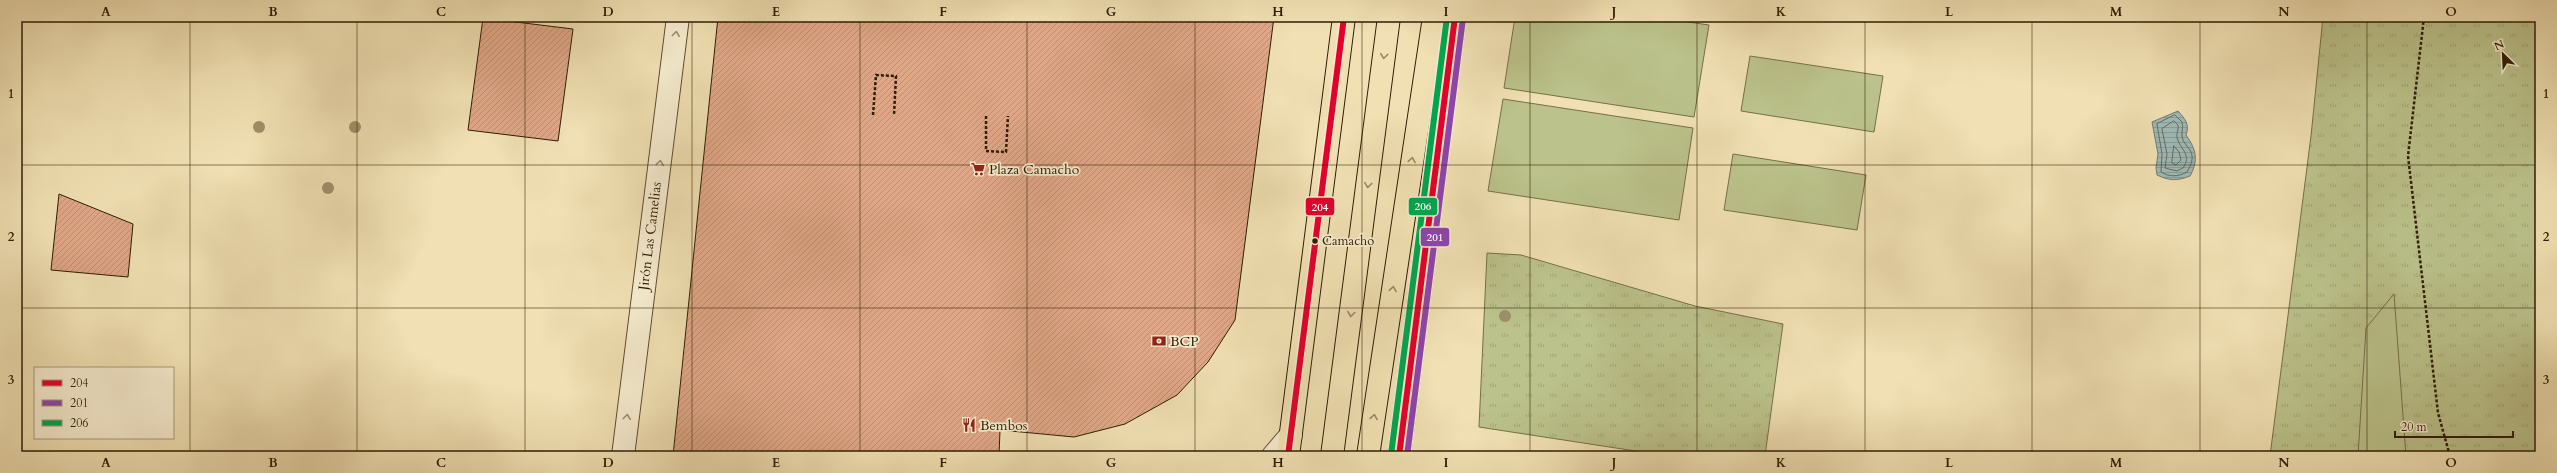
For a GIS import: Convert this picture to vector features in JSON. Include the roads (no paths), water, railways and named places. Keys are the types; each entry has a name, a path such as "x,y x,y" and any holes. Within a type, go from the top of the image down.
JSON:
{"main road":[{"path":"1288,456 1344,17"},
{"path":"1332,456 1389,17"},
{"path":"1368,456 1434,17"},
{"path":"1399,456 1455,17"}],"street":[{"name":"Jirón Las Camelias","path":"622,456 678,17"},
{"path":"1273,456 1291,435"}],"water":[{"path":"2178,111 2187,125 2186,135 2194,150 2195,165 2190,176 2174,180 2157,175 2156,168 2158,154 2152,122"}],"place":[{"name":"Plaza Camacho","path":"978,169"},
{"name":"Camacho","path":"1315,241"},
{"name":"BCP","path":"1159,341"},
{"name":"Bembos","path":"969,425"}]}
